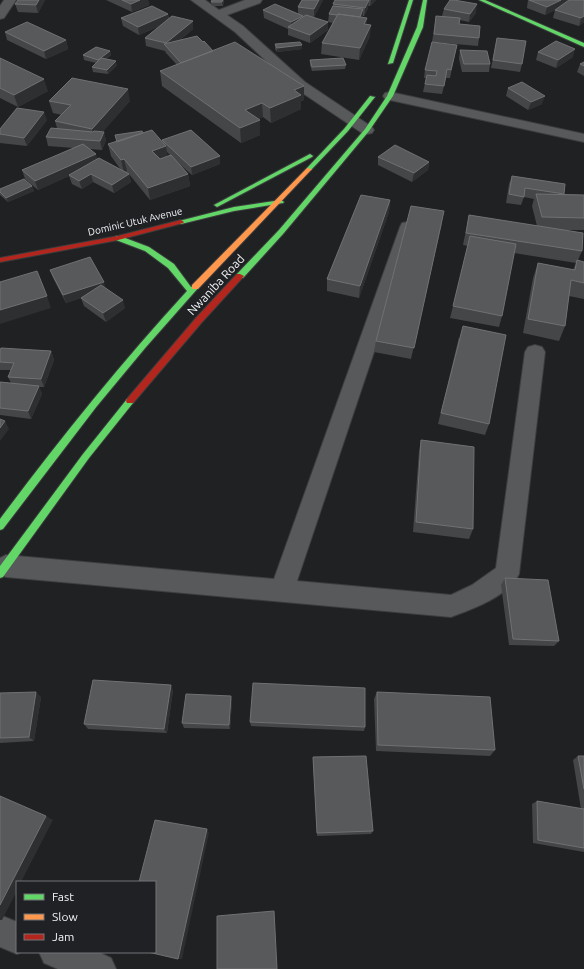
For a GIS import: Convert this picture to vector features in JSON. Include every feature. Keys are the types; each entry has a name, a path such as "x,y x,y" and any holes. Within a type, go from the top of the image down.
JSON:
{"main road":[{"path":"387,72 411,0"},
{"name":"Nwaniba Road","path":"3,570 86,456 123,409 199,320 309,199 367,130 384,92 420,27 424,0"},
{"path":"481,0 584,46"},
{"path":"0,526 38,473 135,352 275,203 384,92"},
{"path":"184,221 283,172 332,144"},
{"name":"Dominic Utuk Avenue","path":"0,260 118,238 234,209 309,199"},
{"path":"118,238 147,249 171,266 191,292"}],"street":[{"path":"0,15 10,0"},
{"path":"197,0 239,29 300,85 367,130"},
{"path":"219,14 256,0"},
{"path":"384,92 584,138"},
{"path":"282,591 411,219"},
{"path":"3,570 282,591 451,606 470,599 489,588 507,574 534,352"},
{"path":"0,931 16,938"},
{"path":"58,953 100,969"}],"building":[{"path":"18,0 39,0 36,5 15,4"},
{"path":"122,0 140,0 131,4"},
{"path":"212,0 223,0 222,2 211,2"},
{"path":"302,0 319,0 314,9 298,7"},
{"path":"335,0 369,0 365,8 333,4"},
{"path":"450,0 477,4 470,14 444,9"},
{"path":"529,0 561,0 547,7"},
{"path":"569,0 584,0 584,16 581,18 555,10"},
{"path":"275,4 303,16 291,22 263,10"},
{"path":"152,6 168,14 138,27 121,18"},
{"path":"333,6 363,9 360,17 329,14"},
{"path":"338,14 367,18 364,24 371,25 360,48 322,43"},
{"path":"306,15 328,22 310,35 288,27"},
{"path":"172,16 193,21 166,43 145,38"},
{"path":"436,16 460,18 459,24 480,26 479,38 434,34"},
{"path":"27,22 66,40 44,51 5,32"},
{"path":"197,36 213,51 181,63 164,44"},
{"path":"497,38 526,41 522,64 493,60"},
{"path":"556,41 575,49 558,60 538,52"},
{"path":"235,42 304,86 294,90 301,95 270,108 262,103 245,110 260,120 240,128 160,71"},
{"path":"300,42 302,45 277,48 275,44"},
{"path":"432,42 457,45 451,70 447,69 444,86 425,84 427,75 436,76 437,71 425,70"},
{"path":"96,47 110,51 98,60 83,55"},
{"path":"460,50 487,51 490,64 464,64"},
{"path":"0,58 44,79 14,95 0,88"},
{"path":"101,58 116,61 107,70 92,67"},
{"path":"343,58 346,65 312,67 310,60"},
{"path":"72,78 128,89 92,129 55,121 71,105 49,101"},
{"path":"522,82 545,96 531,102 508,88"},
{"path":"17,108 44,112 24,138 0,134 0,129"},
{"path":"51,128 104,132 100,141 46,137"},
{"path":"152,130 166,146 152,151 160,159 171,155 188,174 148,188 124,159 121,160 108,144"},
{"path":"191,130 220,156 191,167 162,140"},
{"path":"142,131 143,133 117,142 115,135"},
{"path":"83,144 96,154 35,181 22,170"},
{"path":"395,145 429,162 414,173 378,157"},
{"path":"99,158 129,174 112,185 91,174 79,181 69,175"},
{"path":"512,176 565,184 564,194 525,188 524,197 509,194"},
{"path":"24,179 32,186 6,198 0,192 0,189"},
{"path":"536,194 584,195 584,218 542,217"},
{"path":"361,195 390,200 360,286 327,279"},
{"path":"411,206 444,211 414,348 376,341"},
{"path":"469,215 583,233 582,251 466,233"},
{"path":"470,236 516,244 502,316 453,306"},
{"path":"90,257 104,282 63,295 50,270"},
{"path":"577,260 584,262 584,283 571,280 565,326 528,319 538,263 575,270"},
{"path":"37,271 47,296 0,310 0,282"},
{"path":"101,285 123,300 103,313 81,298"},
{"path":"463,326 506,335 489,424 441,413"},
{"path":"1,348 51,351 41,379 8,377 14,363 0,362"},
{"path":"0,382 39,386 28,411 0,408"},
{"path":"0,419 5,421 0,428"},
{"path":"421,440 474,447 473,529 416,522"},
{"path":"505,578 548,580 559,641 513,639"},
{"path":"93,680 171,685 164,729 84,724"},
{"path":"253,683 365,688 365,727 250,722"},
{"path":"36,692 29,737 0,738 0,693"},
{"path":"377,692 490,697 495,750 378,745"},
{"path":"186,694 231,696 229,725 182,723"},
{"path":"366,756 373,831 317,833 313,757"},
{"path":"578,756 584,756 584,789"},
{"path":"0,796 46,816 0,905"},
{"path":"537,801 584,809 584,848 538,840"},
{"path":"155,820 207,829 178,959 152,953 156,953 156,881 139,881"},
{"path":"274,911 277,969 217,969 217,916"}],"traffic: fast":[{"path":"390,63 411,0"},
{"path":"240,276 281,232 367,130 390,96 420,27 425,0"},
{"path":"481,0 584,45"},
{"path":"309,169 346,130 372,97"},
{"path":"217,205 310,156"},
{"path":"181,222 234,209 281,202"},
{"path":"118,238 147,249 171,266 191,292"},
{"path":"0,526 46,464 118,374 195,287"},
{"path":"0,574 86,456 130,401"}],"traffic: slow":[{"path":"195,287 309,169"}],"traffic: jam":[{"path":"0,260 118,238 181,222"},
{"path":"130,401 199,320 240,276"}]}
